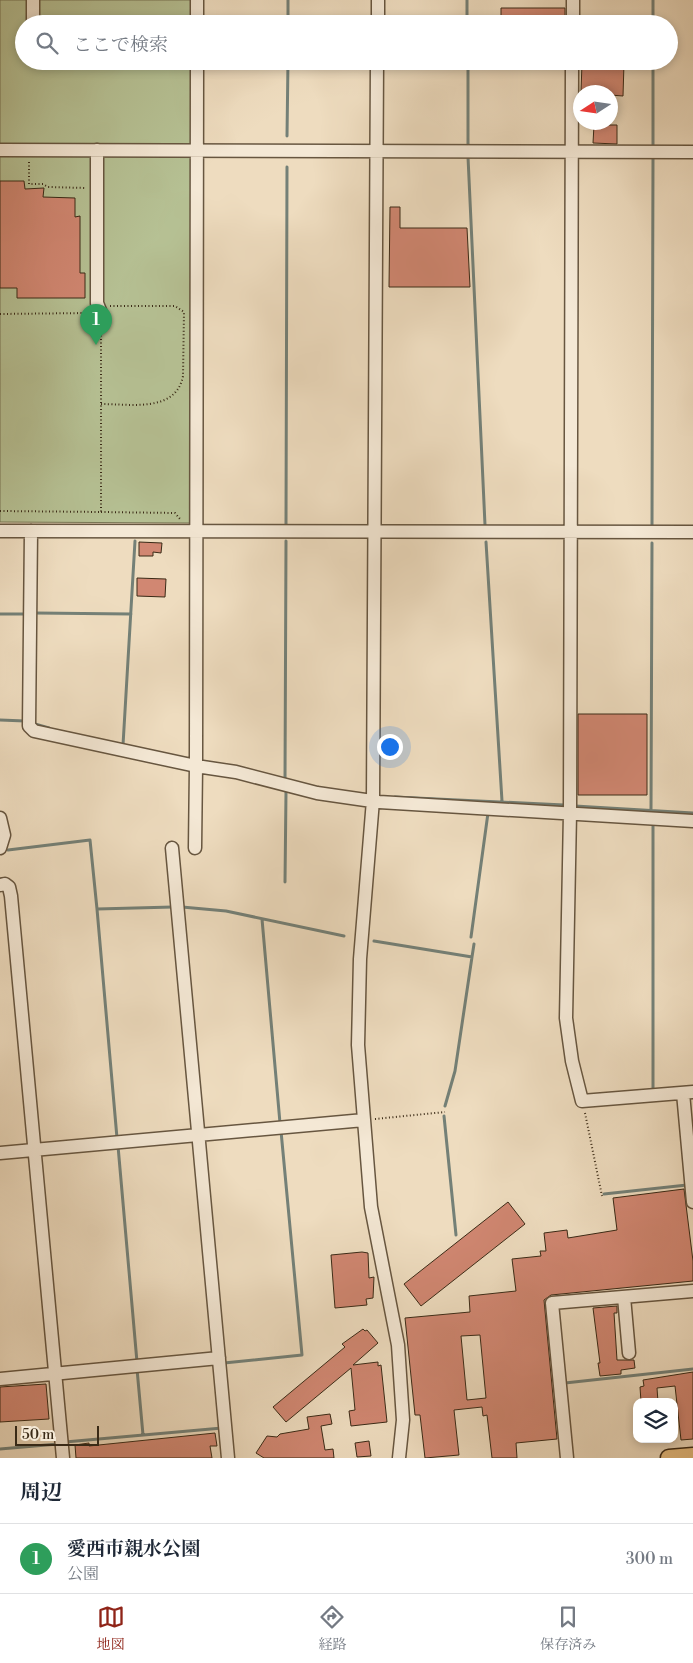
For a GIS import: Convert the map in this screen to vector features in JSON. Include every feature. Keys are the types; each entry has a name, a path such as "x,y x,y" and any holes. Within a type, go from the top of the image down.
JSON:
{"main road":[{"path":"669,1458 693,1456"}],"street":[{"path":"33,0 33,15"},
{"path":"197,0 197,15"},
{"path":"378,0 378,15"},
{"path":"573,0 573,15"},
{"path":"195,848 197,70"},
{"path":"377,70 373,800 360,959 358,1045 371,1208 398,1346 403,1420 399,1458"},
{"path":"572,70 570,813 566,1018 572,1061 582,1101 688,1092 693,1202"},
{"path":"0,150 693,152"},
{"path":"97,150 97,303 101,313"},
{"path":"0,531 693,532"},
{"path":"31,531 29,726 34,731 196,766 236,772 317,794 373,800 693,821"},
{"path":"0,818 4,835 0,848"},
{"path":"172,848 228,1458"},
{"path":"0,885 5,884 10,888 11,896 63,1458"},
{"path":"0,1153 364,1120"},
{"path":"567,1458 552,1303 693,1291"},
{"path":"624,1296 629,1353"},
{"path":"0,1379 219,1358"}],"path":[{"path":"30,162 29,184 43,184 48,187 96,189"},
{"path":"0,314 101,313 110,306 176,306 184,312 183,376 181,385 177,390 164,401 151,405 101,404"},
{"path":"101,313 102,512"},
{"path":"0,511 175,513 180,516 182,531"},
{"path":"582,1101 602,1196"},
{"path":"364,1120 445,1112"}],"green space":[{"path":"0,0 193,0 193,15 15,15 15,70 193,70 190,523 0,522"}],"building":[{"path":"501,8 565,8 565,15 501,15"},
{"path":"582,70 624,70 623,96 618,96 618,85 581,85"},
{"path":"594,130 617,130 617,144 593,143"},
{"path":"0,181 24,181 25,189 44,188 43,197 75,198 75,217 80,216 80,273 85,273 85,298 17,298 17,288 0,288"},
{"path":"390,207 400,207 400,228 467,228 470,287 389,287"},
{"path":"139,542 162,543 161,553 153,552 153,556 139,556"},
{"path":"137,578 166,579 165,597 137,596"},
{"path":"578,714 647,714 647,795 578,795"},
{"path":"684,1189 693,1261 693,1281 551,1295 544,1300 557,1439 516,1443 517,1458 492,1458 487,1415 483,1416 482,1407 454,1410 459,1455 425,1458 420,1415 415,1415 405,1318 470,1312 469,1296 516,1291 512,1259 541,1256 540,1251 546,1251 544,1233 567,1230 568,1238 617,1230 613,1198","holes":["480,1335 486,1398 467,1400 461,1336"]},
{"path":"508,1202 525,1224 421,1306 404,1284"},
{"path":"368,1253 369,1278 374,1277 373,1298 366,1299 367,1305 335,1308 331,1255"},
{"path":"617,1306 617,1313 614,1313 617,1360 634,1360 635,1368 621,1370 621,1374 600,1376 593,1308"},
{"path":"363,1329 367,1330 378,1343 353,1365 378,1362 378,1366 381,1365 387,1422 351,1426 349,1411 355,1410 351,1368 286,1422 273,1407 345,1347 342,1344"},
{"path":"693,1372 693,1439 681,1440 678,1398 676,1398 675,1386 657,1388 658,1398 641,1398 640,1387 644,1386 643,1380"},
{"path":"46,1384 49,1419 0,1422 0,1387"},
{"path":"330,1414 332,1424 321,1426 325,1450 333,1449 334,1458 264,1458 256,1453 267,1436 277,1437 280,1434 309,1429 307,1417"},
{"path":"215,1433 217,1446 210,1446 212,1458 76,1458 75,1445 89,1443 89,1446"},
{"path":"369,1441 371,1456 357,1457 355,1443"}],"waterway":[{"path":"288,0 288,15"},
{"path":"467,0 467,15"},
{"path":"653,0 653,15"},
{"path":"287,136 288,70"},
{"path":"468,70 468,147"},
{"path":"653,70 653,148"},
{"path":"468,157 485,525"},
{"path":"652,526 653,158"},
{"path":"286,524 287,167"},
{"path":"123,745 135,541"},
{"path":"285,782 286,541"},
{"path":"486,542 502,801"},
{"path":"651,811 652,543"},
{"path":"35,613 131,614"},
{"path":"0,614 26,614"},
{"path":"0,720 25,721"},
{"path":"35,724 49,728"},
{"path":"285,882 286,792"},
{"path":"395,797 564,805"},
{"path":"575,806 693,813"},
{"path":"471,937 488,813"},
{"path":"653,824 653,1091"},
{"path":"8,850 90,840 97,909 173,907"},
{"path":"182,907 226,911 344,936"},
{"path":"97,909 117,1138"},
{"path":"262,919 280,1123"},
{"path":"374,941 472,957 474,944"},
{"path":"445,1106 455,1071 472,957"},
{"path":"444,1116 456,1235"},
{"path":"224,1366 224,1363 302,1355 281,1131"},
{"path":"118,1146 137,1362"},
{"path":"604,1194 687,1185"},
{"path":"137,1369 143,1435"},
{"path":"565,1383 693,1369"},
{"path":"65,1442 222,1428"},
{"path":"0,1449 58,1444"}],"place":[{"name":"愛西市親水公園","path":"96,345"}]}
